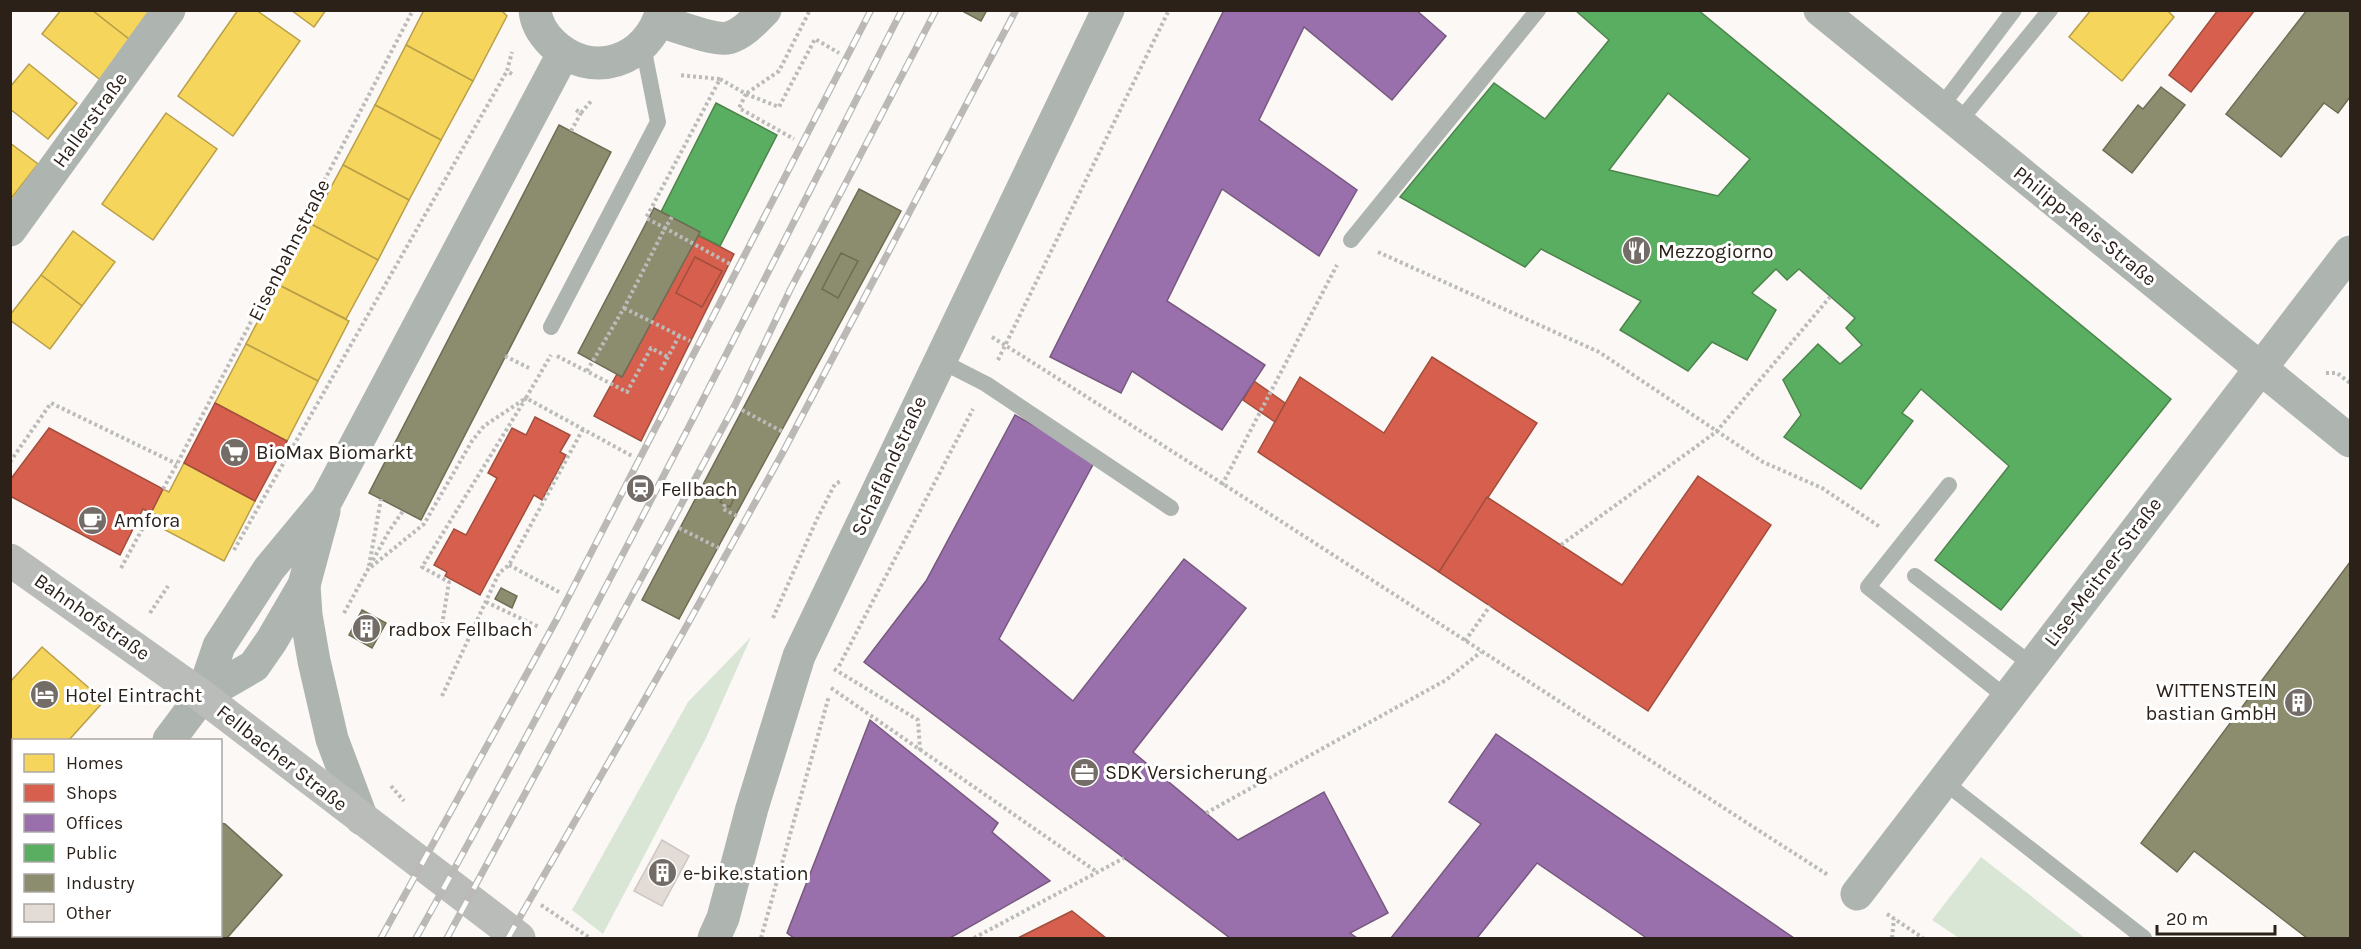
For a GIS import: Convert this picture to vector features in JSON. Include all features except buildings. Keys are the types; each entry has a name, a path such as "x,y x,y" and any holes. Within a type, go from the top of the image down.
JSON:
{"street":[{"name":"Hallerstraße","path":"10,230 169,10"},
{"path":"535,10 535,16 545,36 563,54 582,62 603,63 624,58 655,26 726,39 747,29 765,10"},
{"name":"Schaflandstraße","path":"714,939 723,918 752,808 800,656 939,360 962,318 1108,10"},
{"name":"Philipp-Reis-Straße","path":"1820,10 2350,441"},
{"path":"171,739 202,696 219,646 269,568 327,499 563,54"},
{"name":"Lise-Meitner-Straße","path":"1857,894 2350,252"},
{"path":"202,696 254,666 272,640 304,585 327,499"},
{"name":"Bahnhofstraße","path":"10,560 202,696"},
{"name":"Fellbacher Straße","path":"304,585 306,615 314,661 332,739 362,819"},
{"name":"Fellbacher Straße","path":"202,696 519,939"}],"lane":[{"path":"1351,240 1538,10"},
{"path":"1949,116 2014,10"},
{"path":"1949,116 2050,10"},
{"path":"551,327 658,122 655,26"},
{"path":"939,360 986,384 1171,508"},
{"path":"1949,485 1868,587 2007,698"},
{"path":"1915,576 2032,664"},
{"path":"1943,781 2144,939"}],"path":[{"name":"Eisenbahnstraße","path":"163,489 413,10"},
{"path":"794,139 739,108 746,94 779,70 810,10"},
{"path":"761,939 836,670 986,384 1169,10"},
{"path":"720,79 746,94 779,107 814,39 839,53"},
{"path":"233,552 507,71"},
{"path":"721,72 720,79 646,218 730,264"},
{"path":"572,131 581,113"},
{"path":"587,371 624,308 672,217"},
{"path":"1222,485 1351,240 1599,352 1763,462 1822,488 1903,543"},
{"path":"1561,545 1716,432 1830,297"},
{"path":"624,308 690,341"},
{"path":"441,631 449,582 422,567 552,353 551,327"},
{"path":"661,370 679,336"},
{"path":"1005,345 1131,423 1222,485 1857,894 1923,939"},
{"path":"542,348 627,392 651,348 668,357"},
{"path":"506,356 529,368"},
{"path":"526,398 632,456"},
{"path":"368,569 424,524 472,441 484,426 526,398"},
{"path":"10,462 51,403 177,464"},
{"path":"742,410 783,432"},
{"path":"442,696 499,573 508,565 583,429"},
{"path":"776,611 835,484"},
{"path":"368,569 381,499"},
{"path":"725,504 723,509 736,516"},
{"path":"340,621 368,569 404,511"},
{"path":"121,568 151,513"},
{"path":"810,514 817,519"},
{"path":"679,528 719,548"},
{"path":"508,565 559,592"},
{"path":"486,602 539,627"},
{"path":"1465,641 1490,606"},
{"path":"1206,813 1446,680 1481,652"},
{"path":"836,670 918,720 920,750"},
{"path":"831,688 1097,872"},
{"path":"974,939 1124,858"},
{"path":"1892,939 1894,919"}],"green space":[{"path":"751,637 706,738 603,934 572,910 688,702"},
{"path":"1981,857 2085,938 1959,938 1932,920"}],"railway":[{"path":"381,938 558,617 871,10"},
{"path":"416,938 603,593 902,10"},
{"path":"447,938 735,405 790,290 936,10"},
{"path":"508,938 782,454 1016,10"}],"place":[{"name":"Mezzogiorno","path":"1637,251"},
{"name":"BioMax Biomarkt","path":"235,452"},
{"name":"Fellbach","path":"640,489"},
{"name":"Amfora","path":"93,520"},
{"name":"radbox Fellbach","path":"367,629"},
{"name":"Hotel Eintracht","path":"44,695"},
{"name":"WITTENSTEIN bastian GmbH","path":"2298,702"},
{"name":"SDK Versicherung","path":"1084,772"},
{"name":"e-bike.station","path":"662,873"}]}
